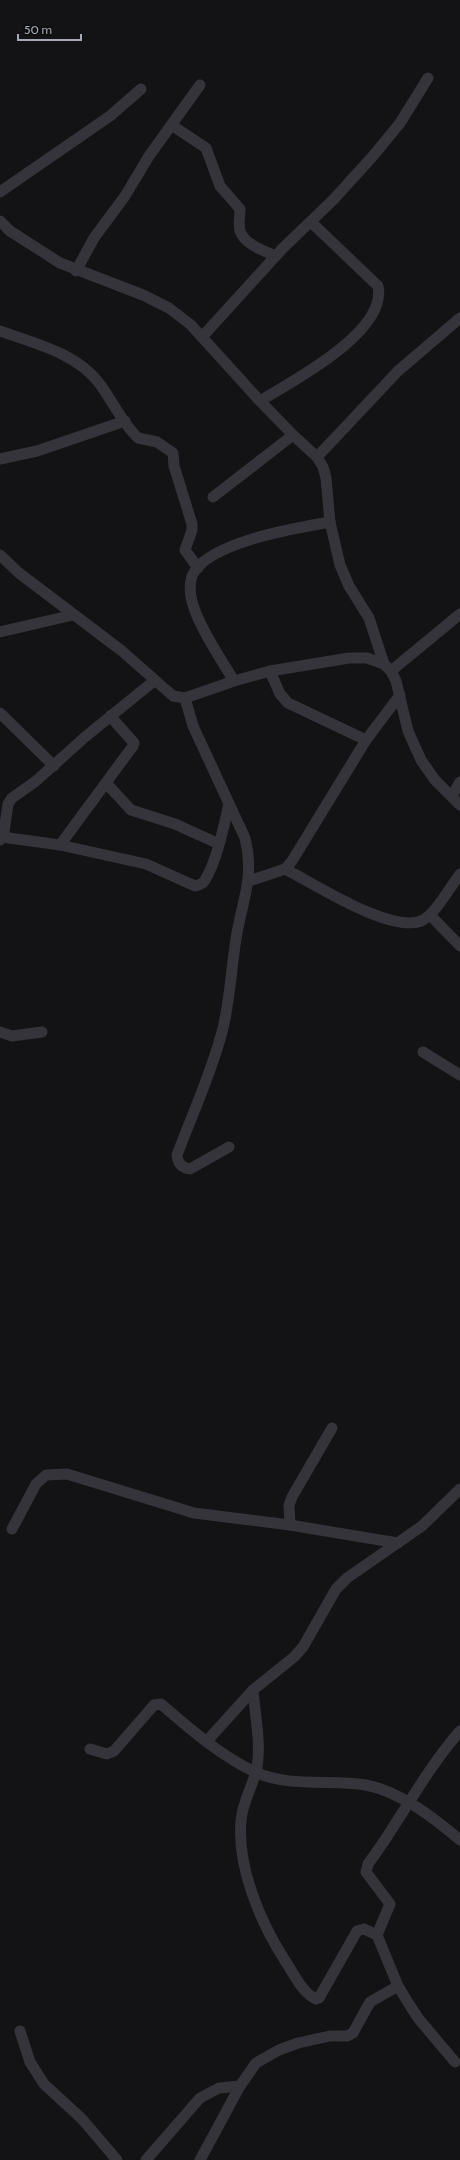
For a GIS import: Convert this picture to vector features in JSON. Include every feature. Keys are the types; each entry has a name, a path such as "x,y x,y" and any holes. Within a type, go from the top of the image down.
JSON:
{"street":[{"path":"202,337 276,256 311,222 373,156 400,123 428,78"},
{"path":"76,271 94,238 125,196 149,156 173,126 200,85"},
{"path":"0,192 110,116 142,89"},
{"path":"173,126 208,150 220,186 240,209 239,221 243,237 249,242 276,256"},
{"path":"0,221 10,231 34,247 76,271 143,296 169,308 191,325 260,401 317,457 323,467 326,478 330,522 344,576 370,618 387,667 400,695 408,731 421,760 435,780 460,805"},
{"path":"260,401 332,357 367,321 379,294 378,286 311,222"},
{"path":"317,457 398,371 460,318"},
{"path":"0,331 52,350 78,364 99,382 138,438 157,442 173,453 174,466 192,524 192,530 185,550 198,568"},
{"path":"0,459 37,451 125,421"},
{"path":"213,497 293,435"},
{"path":"234,681 213,645 191,598 192,576 206,559 242,542 290,529 330,522"},
{"path":"0,555 19,573 122,652 173,696 185,698 234,681 270,671 349,658 367,658 387,667"},
{"path":"0,632 73,614"},
{"path":"387,667 460,614"},
{"path":"270,671 280,694 288,703 366,740"},
{"path":"154,681 110,716 54,766 10,801 1,838 60,844 146,864 195,886 202,884 206,879 219,844 229,804"},
{"path":"249,881 286,868 292,861 366,740 400,695"},
{"path":"185,698 193,726 246,838 250,857 249,881 236,939 231,985 222,1032 208,1075 177,1155 178,1162 184,1168 190,1169 228,1147"},
{"path":"0,714 54,766"},
{"path":"60,844 107,784 133,746 134,743 110,716"},
{"path":"452,796 460,782"},
{"path":"107,784 131,810 180,826 219,844"},
{"path":"286,868 377,916 399,923 410,923 421,920 430,915 460,874"},
{"path":"430,915 460,946"},
{"path":"0,1032 12,1036 42,1032"},
{"path":"423,1052 460,1075"},
{"path":"290,1525 290,1505 292,1497 332,1428"},
{"path":"12,1529 36,1484 46,1475 67,1474 183,1510 290,1525 398,1543"},
{"path":"207,1741 253,1690 294,1657 303,1647 336,1589 347,1578 422,1526 460,1489"},
{"path":"253,1690 258,1740 256,1772 243,1807 240,1822 246,1870 254,1899 274,1942 307,1992 316,1999 319,1998 357,1931 364,1929 377,1935 398,1986 418,2018 455,2062"},
{"path":"90,1748 108,1754 114,1751 157,1704 161,1704 207,1741 256,1772 282,1780 311,1783 366,1785 383,1790 408,1802 460,1840"},
{"path":"377,1935 390,1904 368,1876 366,1868 408,1802 446,1747 460,1731"},
{"path":"200,2160 240,2086 256,2063 279,2050 298,2043 330,2036 347,2036 353,2033 370,2002 398,1986"},
{"path":"20,2030 30,2062 44,2084 82,2119 117,2160"},
{"path":"146,2160 200,2098 219,2088 240,2086"}]}
